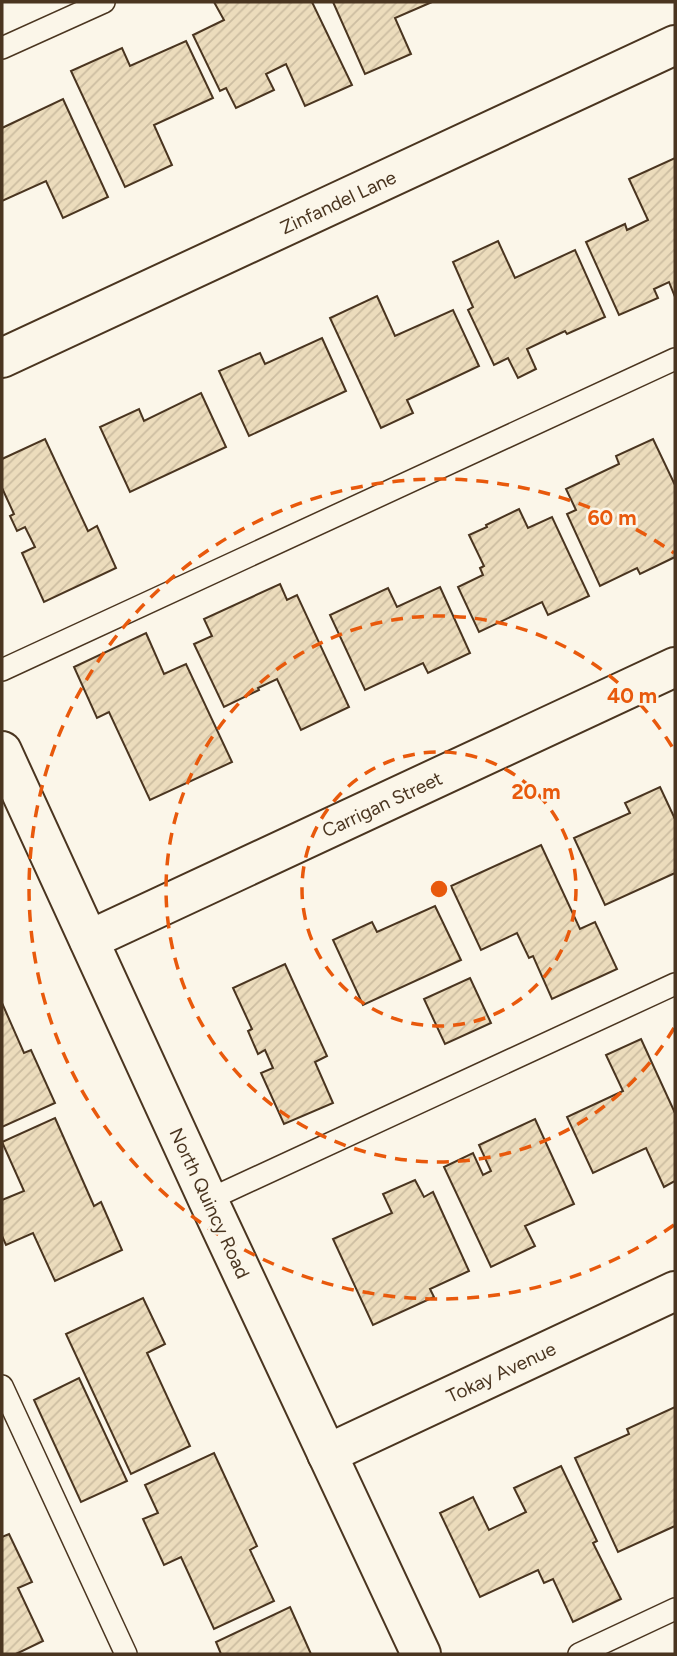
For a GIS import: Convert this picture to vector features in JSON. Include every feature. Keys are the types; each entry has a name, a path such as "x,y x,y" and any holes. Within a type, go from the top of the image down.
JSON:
{"street":[{"name":"Zinfandel Lane","path":"2,358 675,45"},
{"name":"Carrigan Street","path":"89,940 675,667"},
{"name":"North Quincy Road","path":"2,751 208,1200 421,1654"},
{"name":"Tokay Avenue","path":"327,1454 675,1291"}],"lane":[{"path":"2,48 104,2"},
{"path":"2,670 675,359"},
{"path":"208,1200 675,984"},
{"path":"2,1386 126,1654"},
{"path":"579,1654 675,1609"}],"building":[{"path":"214,2 312,2 352,85 305,106 286,64 266,74 274,90 236,108 226,88 220,91 193,35 224,20"},
{"path":"333,2 432,2 395,18 411,54 365,74"},
{"path":"186,41 213,98 154,125 172,165 125,187 71,71 122,48 130,66"},
{"path":"63,99 108,197 63,218 46,181 2,201 2,128"},
{"path":"675,158 675,297 669,282 654,289 658,298 619,315 586,242 625,224 627,230 648,220 629,179"},
{"path":"498,241 515,278 575,250 605,317 567,334 565,331 527,349 536,369 518,378 508,358 494,365 468,310 473,307 453,262"},
{"path":"377,296 395,336 453,310 479,366 407,400 413,413 381,428 330,318"},
{"path":"322,338 346,391 249,436 219,371 260,353 265,364"},
{"path":"201,393 226,447 130,492 100,427 139,409 144,421"},
{"path":"45,439 88,531 97,526 116,568 44,602 22,553 35,547 25,527 17,531 10,516 14,514 2,488 2,459"},
{"path":"653,439 675,485 675,557 640,574 637,568 600,586 567,514 576,510 566,489 619,464 616,456"},
{"path":"519,509 528,528 552,517 589,596 548,615 542,602 479,632 458,587 483,575 480,568 484,566 469,535"},
{"path":"280,584 287,600 297,595 349,707 301,730 277,679 224,707 194,644 212,636 204,619"},
{"path":"440,587 470,653 428,673 423,663 365,690 330,615 388,588 397,607"},
{"path":"146,633 164,674 186,664 232,762 150,800 109,712 97,718 74,667"},
{"path":"660,787 675,819 675,873 605,905 574,838 630,813 625,803"},
{"path":"541,845 580,929 595,922 617,969 552,999 533,956 529,958 517,933 481,950 451,886"},
{"path":"435,906 461,960 363,1005 333,940 372,922 377,932"},
{"path":"285,964 327,1056 315,1062 333,1103 284,1124 261,1073 273,1068 265,1050 258,1054 248,1031 252,1029 233,988"},
{"path":"470,978 491,1023 445,1044 424,999"},
{"path":"2,1003 24,1053 31,1050 55,1103 2,1127"},
{"path":"641,1039 675,1113 675,1181 664,1187 646,1148 593,1173 567,1117 623,1091 606,1055"},
{"path":"55,1118 94,1206 101,1202 122,1250 55,1281 33,1233 6,1245 2,1236 2,1200 24,1191 2,1142"},
{"path":"535,1119 574,1204 525,1226 535,1246 491,1267 444,1167 473,1153 483,1175 491,1171 479,1145"},
{"path":"415,1180 424,1197 433,1192 469,1271 430,1289 434,1297 373,1325 333,1239 392,1213 383,1194"},
{"path":"143,1298 165,1344 147,1353 190,1446 131,1474 66,1334"},
{"path":"79,1378 127,1481 81,1502 34,1400"},
{"path":"675,1407 675,1526 618,1552 575,1458 629,1434 627,1429"},
{"path":"214,1453 257,1546 250,1550 274,1601 214,1629 181,1557 164,1565 143,1519 158,1513 145,1485"},
{"path":"561,1466 597,1541 593,1543 621,1599 573,1622 553,1579 544,1583 538,1570 480,1597 440,1513 473,1497 489,1530 526,1512 514,1488"},
{"path":"9,1534 32,1582 18,1588 43,1641 16,1654 2,1654 2,1537"},
{"path":"290,1607 311,1654 221,1654 216,1642"}]}
